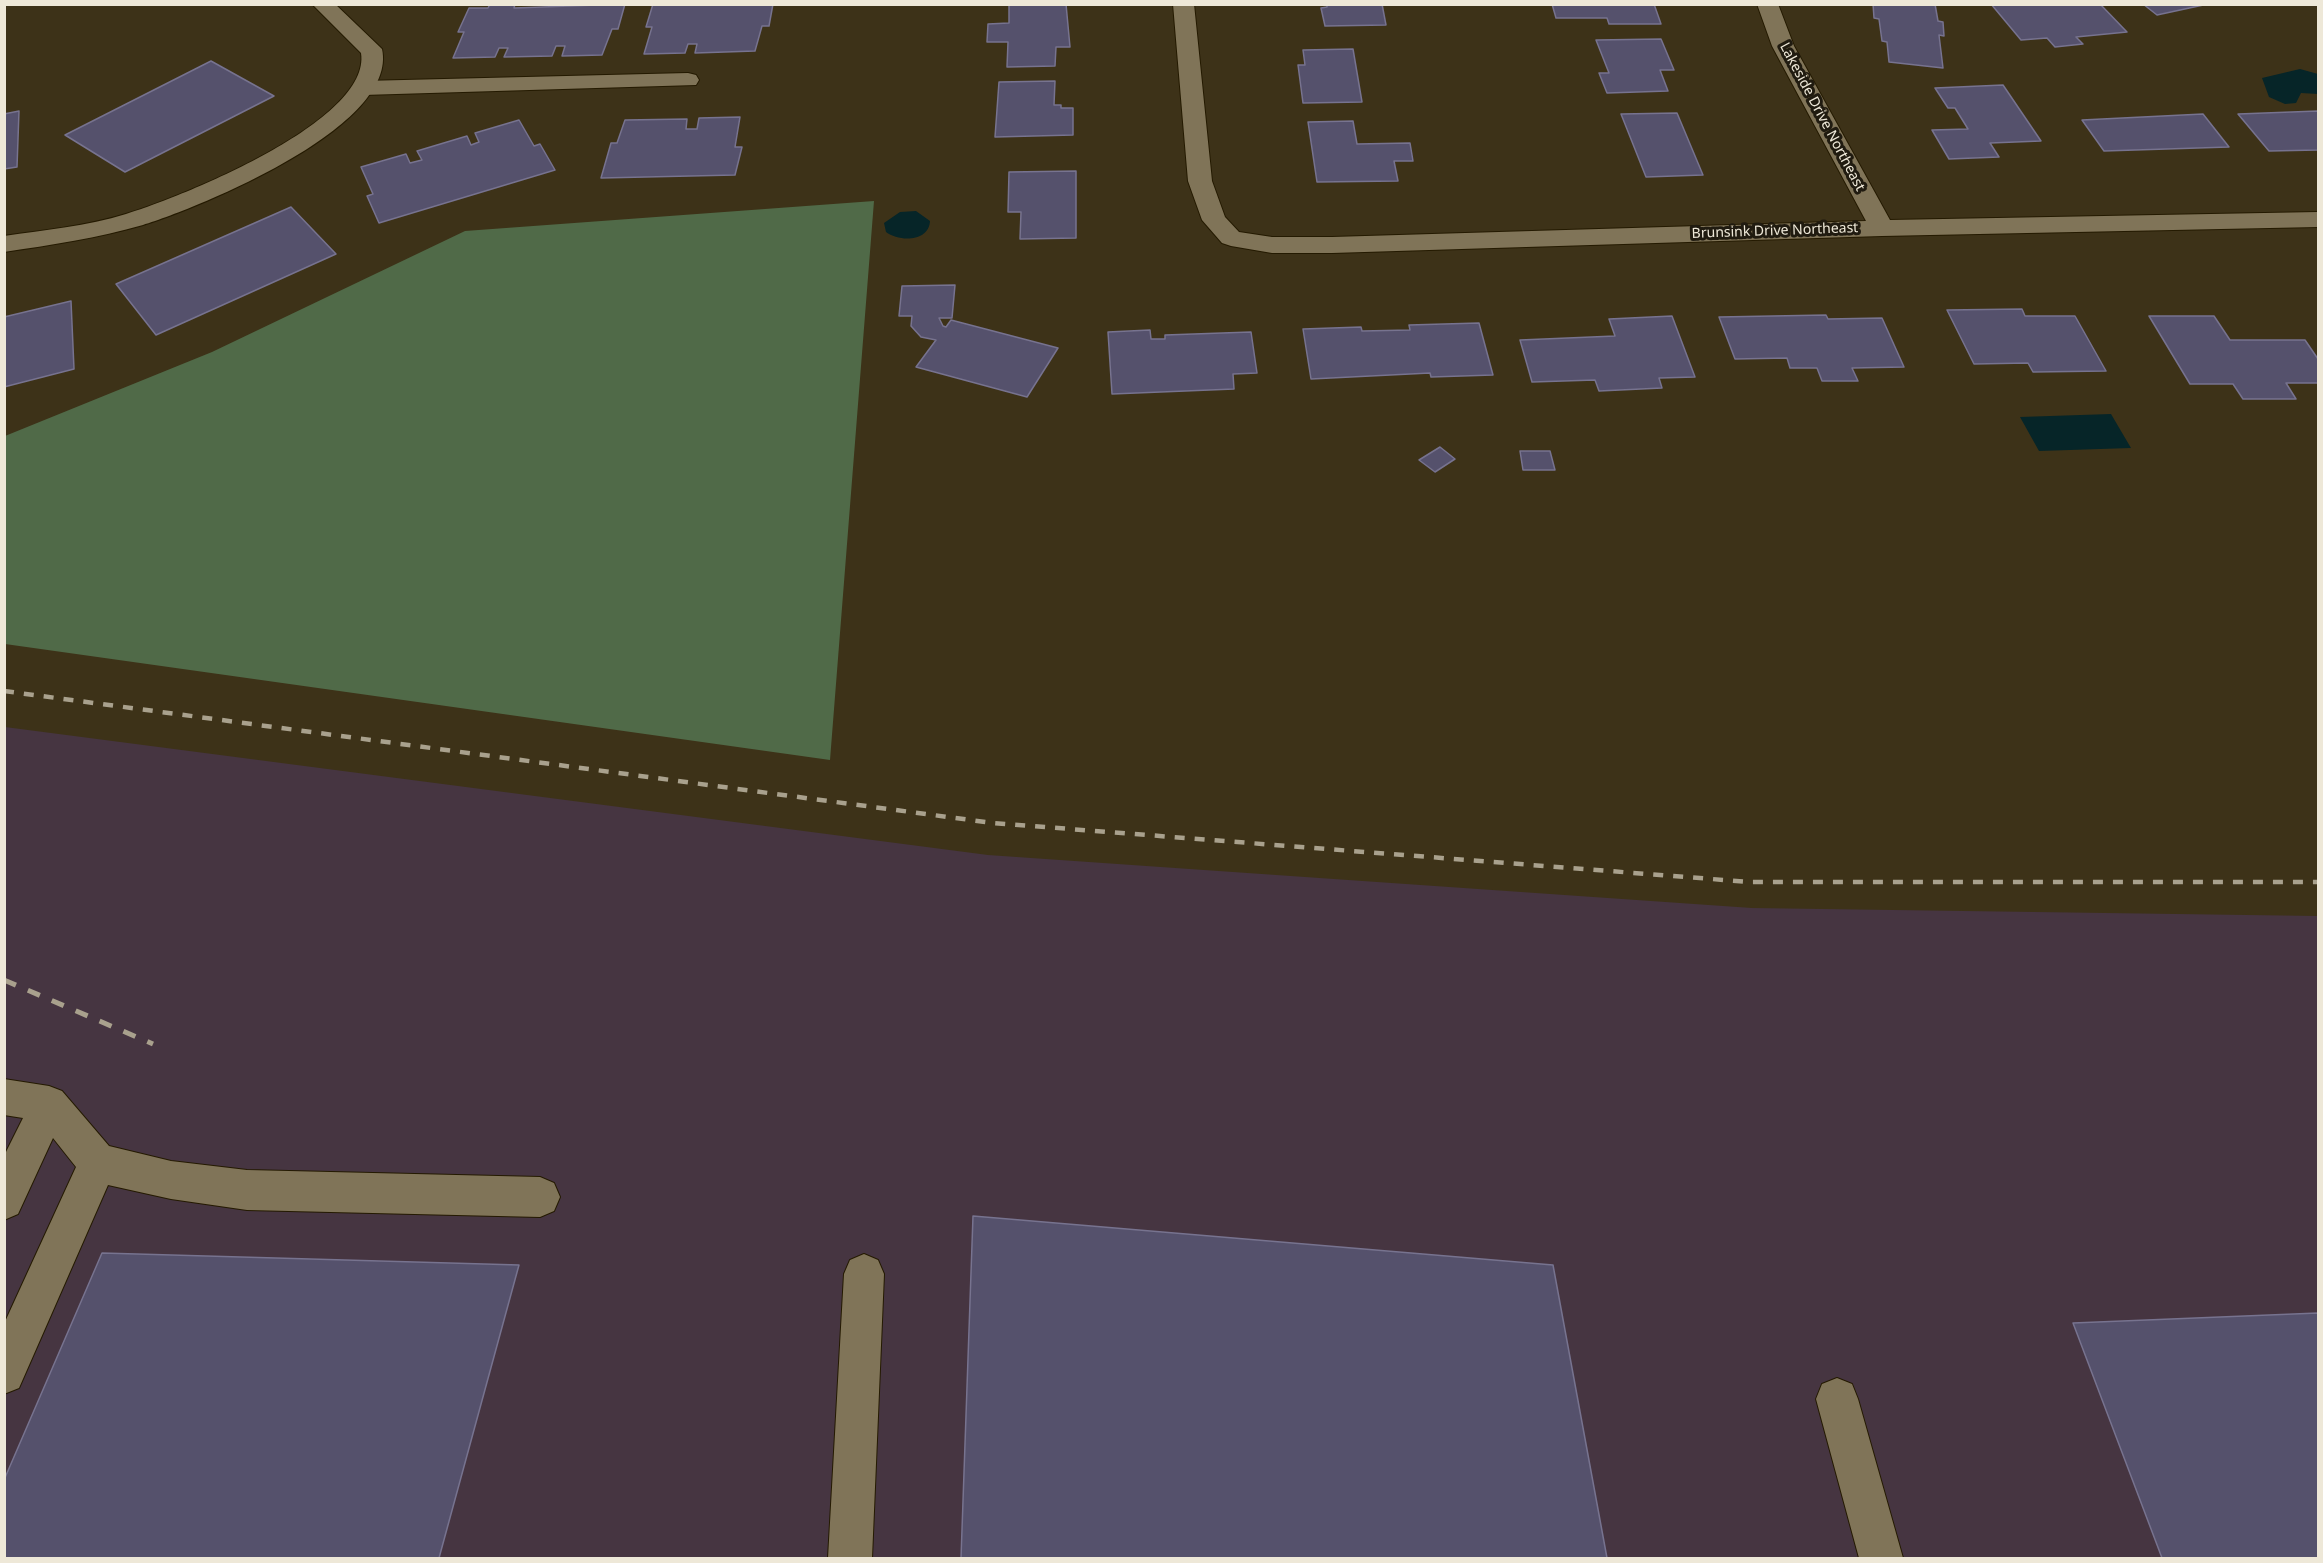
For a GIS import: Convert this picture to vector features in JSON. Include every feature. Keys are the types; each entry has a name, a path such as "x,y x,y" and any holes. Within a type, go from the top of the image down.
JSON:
{"street":[{"path":"4,244 81,233 151,214 288,152 321,131 347,107 363,88 373,65 371,49 322,4"},
{"name":"Brunsink Drive Northeast","path":"1183,4 1200,181 1214,219 1231,238 1272,245 1332,245 1882,228 2319,220"},
{"name":"Lakeside Drive Northeast","path":"1767,4 1783,46 1882,228"},
{"path":"363,88 688,80"},
{"path":"4,1097 49,1104 98,1163 171,1180 247,1190 540,1197"},
{"path":"4,1200 49,1104"},
{"path":"4,1373 98,1163"},
{"path":"850,1558 864,1274"},
{"path":"1837,1399 1881,1558"}],"shaded area":[{"path":"5,727 988,855 1752,908 2318,916 2318,1558 5,1558"}],"green space":[{"path":"874,201 830,760 5,644 5,436 212,352 465,231"}],"water":[{"path":"2300,69 2318,74 2318,94 2301,93 2296,103 2285,104 2269,97 2262,78"},
{"path":"916,211 930,221 925,233 905,238 886,232 884,223 900,212"},
{"path":"2111,414 2131,448 2039,451 2020,417"}],"building":[{"path":"490,4 515,4 514,8 625,4 618,29 612,29 602,55 562,56 565,46 556,46 552,56 504,57 508,48 499,48 495,57 453,58 464,32 458,32 469,8 488,8"},
{"path":"653,4 773,4 769,26 762,26 755,51 695,53 697,44 688,44 685,53 644,54 652,27 646,27"},
{"path":"1009,4 1066,4 1070,47 1056,47 1055,66 1007,67 1008,42 987,42 988,24 1009,23"},
{"path":"1327,4 1382,4 1386,25 1325,26 1321,8 1327,7"},
{"path":"1552,4 1654,4 1661,24 1609,24 1607,18 1556,18"},
{"path":"1873,4 1935,4 1938,21 1943,22 1944,36 1939,35 1943,68 1889,62 1887,42 1882,41 1879,19 1874,18"},
{"path":"1991,4 2100,4 2127,32 2076,37 2083,44 2055,47 2047,38 2021,40"},
{"path":"2143,4 2208,4 2157,15"},
{"path":"1661,39 1674,70 1660,70 1668,91 1607,93 1599,73 1609,73 1596,40"},
{"path":"1353,49 1362,102 1303,103 1298,65 1305,65 1303,50"},
{"path":"211,61 274,96 125,172 65,135"},
{"path":"1055,81 1054,105 1061,105 1061,108 1073,108 1073,135 995,137 999,82"},
{"path":"2003,85 2041,141 1990,143 1999,157 1949,159 1932,130 1968,129 1955,108 1948,108 1935,88"},
{"path":"19,111 17,167 4,169 4,114"},
{"path":"2318,111 2318,150 2269,151 2238,114"},
{"path":"1677,113 1703,175 1646,177 1621,114"},
{"path":"2203,114 2229,147 2104,151 2082,120"},
{"path":"740,117 735,147 742,147 735,175 601,178 611,143 617,143 625,120 687,119 686,129 697,129 699,118"},
{"path":"519,120 534,146 540,144 555,170 379,223 367,196 373,194 361,167 406,154 410,163 422,160 417,151 467,136 471,145 479,142 475,133"},
{"path":"1353,121 1357,144 1410,143 1413,161 1394,161 1398,181 1317,182 1308,122"},
{"path":"1076,171 1076,238 1020,239 1021,212 1008,212 1009,172"},
{"path":"291,207 336,254 156,335 116,284"},
{"path":"955,285 952,318 939,318 943,326 946,327 951,320 1058,348 1027,397 916,367 936,340 921,337 911,326 912,316 899,316 902,286"},
{"path":"71,301 74,369 4,387 4,317"},
{"path":"2022,309 2025,316 2075,316 2106,371 2033,372 2028,363 1974,364 1947,310"},
{"path":"1826,315 1828,319 1882,318 1904,367 1852,368 1858,381 1822,381 1817,368 1790,368 1787,358 1735,359 1719,317"},
{"path":"1672,316 1695,377 1659,378 1662,388 1599,391 1595,380 1532,382 1520,340 1615,336 1609,319"},
{"path":"2149,316 2214,316 2230,340 2305,340 2318,359 2318,383 2286,383 2296,399 2243,399 2233,384 2190,384"},
{"path":"1479,323 1493,375 1431,377 1430,373 1311,379 1303,329 1361,327 1362,331 1410,330 1409,325"},
{"path":"1150,330 1151,339 1165,339 1165,335 1251,332 1257,373 1233,374 1234,389 1112,394 1108,332"},
{"path":"1440,447 1455,459 1435,472 1419,460"},
{"path":"1520,451 1550,451 1555,470 1523,470"},
{"path":"973,1216 1553,1265 1607,1558 961,1558"},
{"path":"102,1253 519,1265 439,1558 4,1558 4,1480"},
{"path":"2318,1313 2318,1558 2162,1558 2073,1323"}],"railway":[{"path":"4,691 993,823 1750,882 2318,882"},
{"path":"4,980 153,1044"}]}
